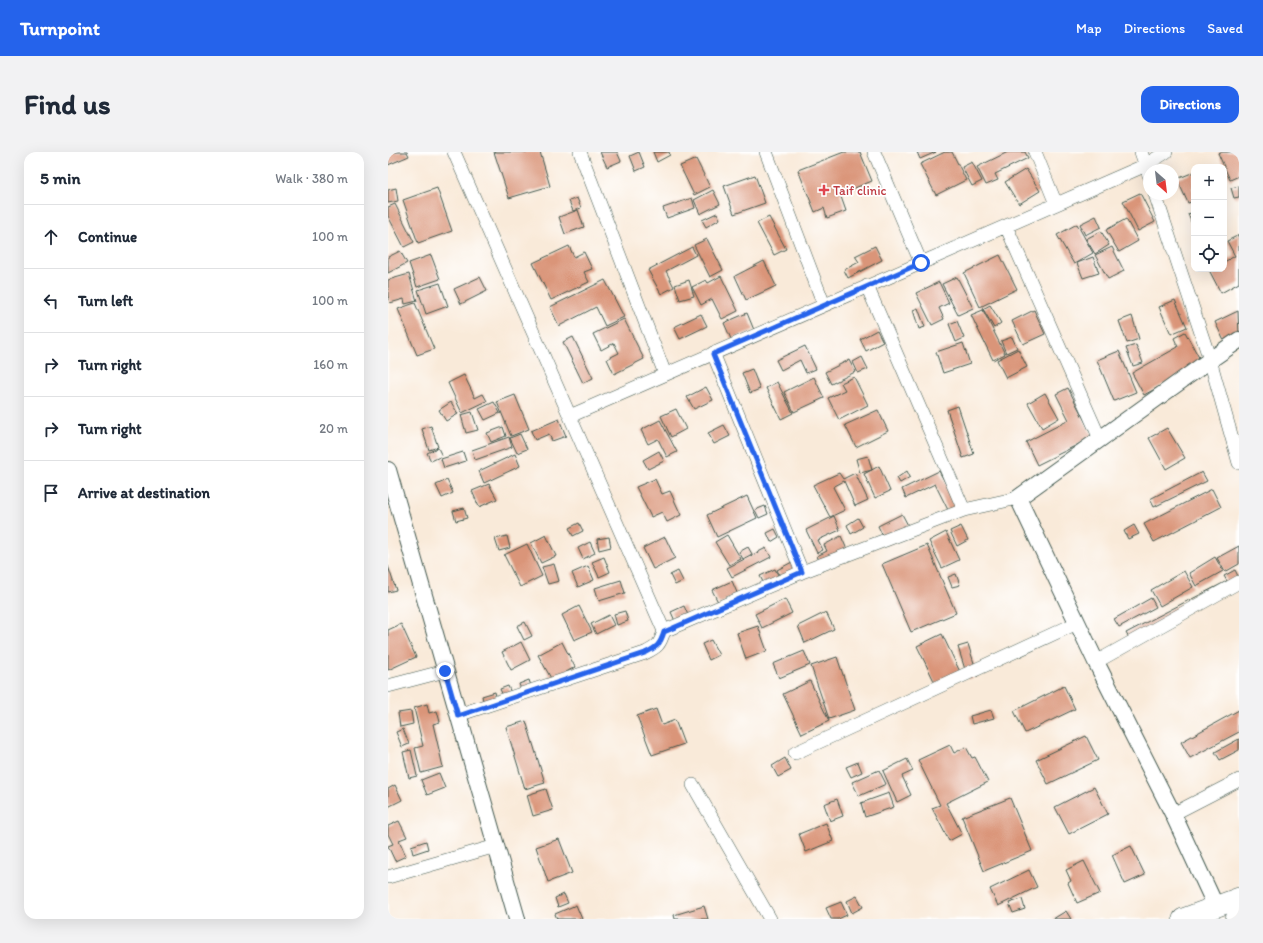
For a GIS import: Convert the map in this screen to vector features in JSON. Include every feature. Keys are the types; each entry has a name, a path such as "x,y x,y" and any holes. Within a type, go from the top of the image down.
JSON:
{"main road":[{"path":"1183,919 1239,898"}],"street":[{"path":"454,152 664,632 662,640 657,646 645,653 458,716"},
{"path":"580,152 665,374"},
{"path":"766,152 824,305"},
{"path":"874,152 921,263"},
{"path":"1035,152 1056,204"},
{"path":"1141,152 1145,164"},
{"path":"1153,164 1166,152"},
{"path":"570,416 1056,204 1143,171"},
{"path":"1157,200 1210,360 1239,463"},
{"path":"1006,226 1100,439"},
{"path":"867,286 964,510"},
{"path":"664,632 802,572 964,510 1018,498 1239,340"},
{"path":"713,354 802,572"},
{"path":"388,473 517,919"},
{"path":"1018,498 1096,662 1173,814 1216,907"},
{"path":"1096,662 1239,582"},
{"path":"795,753 1077,623"},
{"path":"388,686 445,671"},
{"path":"1173,814 1239,780"},
{"path":"693,785 770,919"},
{"path":"388,877 496,846"}],"building":[{"path":"388,152 407,152 409,156 388,165"},
{"path":"494,152 540,152 550,186 509,198"},
{"path":"600,152 617,152 621,161 607,167"},
{"path":"639,152 645,167 636,171 630,156"},
{"path":"653,152 669,152 670,155 657,162"},
{"name":"Taif clinic","path":"844,152 860,152 872,181 840,194 846,211 827,218 824,208 815,212 798,170"},
{"path":"917,152 936,152 920,159"},
{"path":"945,152 952,152 966,180 936,195 920,164"},
{"path":"1008,152 1025,152 1028,158 995,174 998,180 986,185 977,167"},
{"path":"1239,152 1239,176 1230,180 1227,173 1227,164 1223,164 1218,153"},
{"path":"696,159 710,187 694,195 680,166"},
{"path":"972,162 982,181 972,186 962,167"},
{"path":"1026,169 1040,191 1019,204 1005,182"},
{"path":"1191,173 1191,202 1188,203 1179,183 1179,178"},
{"path":"755,175 765,203 734,214 724,186"},
{"path":"1239,186 1239,197 1234,198 1231,188"},
{"path":"396,188 398,201 388,203 388,190"},
{"path":"437,188 452,231 418,243 403,200"},
{"path":"713,190 720,204 700,214 694,200"},
{"path":"1140,193 1155,222 1138,231 1123,201"},
{"path":"577,198 581,208 573,211 569,201"},
{"path":"692,198 695,208 667,218 663,208"},
{"path":"395,204 414,242 404,247 388,216 388,207"},
{"path":"578,210 584,227 565,234 559,217"},
{"path":"717,213 720,219 706,227 702,220"},
{"path":"1191,213 1191,222 1188,214"},
{"path":"1096,216 1101,227 1085,235 1080,224"},
{"path":"769,217 786,249 774,255 757,223"},
{"path":"1126,219 1138,241 1119,252 1106,230"},
{"path":"1077,224 1093,253 1074,264 1057,235"},
{"path":"1101,231 1109,245 1095,254 1086,239"},
{"path":"1239,235 1239,283 1221,293 1210,272 1227,272 1227,260 1235,256 1227,241"},
{"path":"707,239 723,270 710,277 694,245"},
{"path":"569,246 574,257 584,252 592,269 584,272 589,282 551,300 533,263"},
{"path":"875,246 882,260 848,278 844,270 859,262 855,256"},
{"path":"692,247 696,255 666,271 674,287 661,294 648,270"},
{"path":"1112,247 1124,271 1108,279 1095,255"},
{"path":"400,251 407,263 388,273 388,257"},
{"path":"431,255 440,279 417,287 409,263"},
{"path":"1000,255 1017,289 980,307 964,273"},
{"path":"1093,257 1099,273 1083,278 1077,263"},
{"path":"764,261 776,286 746,300 735,276"},
{"path":"409,274 417,301 405,304 404,299 390,303 388,296 388,280"},
{"path":"721,276 738,311 722,319 712,299 701,305 692,287 706,280 708,283"},
{"path":"480,277 487,291 461,304 454,289"},
{"path":"957,277 973,308 958,315 942,284"},
{"path":"605,280 624,317 605,326 596,307 559,326 550,307"},
{"path":"689,280 694,296 680,300 675,285"},
{"path":"939,282 949,303 939,308 944,319 932,325 916,293"},
{"path":"440,283 448,306 426,314 418,290"},
{"path":"1175,300 1187,327 1171,334 1159,307"},
{"path":"415,303 434,349 417,355 398,309"},
{"path":"990,305 1001,323 994,328 983,309"},
{"path":"918,308 925,327 919,329 913,310"},
{"path":"983,310 1005,354 993,360 971,315"},
{"path":"1034,310 1045,334 1023,344 1012,321"},
{"path":"1238,311 1239,336 1225,343 1215,322"},
{"path":"747,313 754,330 731,339 724,323"},
{"path":"701,314 707,326 680,339 674,327"},
{"path":"1132,316 1139,339 1127,343 1119,321"},
{"path":"624,319 644,359 614,374 607,359 619,353 614,343 601,350 593,334"},
{"path":"957,321 964,338 956,342 949,324"},
{"path":"877,330 883,342 866,351 860,339"},
{"path":"1185,332 1202,363 1144,395 1132,373 1178,347 1174,338"},
{"path":"573,337 593,378 583,383 563,342"},
{"path":"1012,337 1017,348 1006,353 1001,341"},
{"path":"963,343 970,364 943,373 936,352"},
{"path":"1136,345 1143,363 1133,366 1126,348"},
{"path":"805,346 816,369 806,373 800,360 781,370 776,360"},
{"path":"1018,349 1027,367 1006,378 997,360"},
{"path":"1119,351 1136,392 1114,401 1097,360"},
{"path":"862,357 868,369 858,373 853,362"},
{"path":"849,360 855,372 831,384 825,372"},
{"path":"752,369 760,389 750,393 742,373"},
{"path":"464,375 475,398 483,394 487,401 462,413 448,383"},
{"path":"814,377 824,398 794,412 784,392"},
{"path":"854,377 868,405 839,420 828,398 845,390 841,383"},
{"path":"777,382 793,413 781,419 766,388"},
{"path":"706,387 713,400 694,409 687,397"},
{"path":"1068,388 1093,437 1037,465 1026,442 1069,420 1056,394"},
{"path":"1045,393 1059,418 1042,428 1028,403"},
{"path":"515,395 529,429 511,436 497,402"},
{"path":"451,402 458,414 446,421 439,410"},
{"path":"494,402 500,413 485,420 479,409"},
{"path":"958,406 974,454 963,458 947,410"},
{"path":"676,409 686,429 671,437 661,416"},
{"path":"878,410 888,431 856,447 845,425"},
{"path":"472,412 478,430 466,433 461,415"},
{"path":"559,419 566,436 552,441 549,434 535,440 531,431"},
{"path":"660,420 677,452 667,457 658,439 648,444 641,430"},
{"path":"724,425 730,436 714,444 708,433"},
{"path":"431,426 438,447 429,450 422,429"},
{"path":"503,427 506,436 491,442 487,433"},
{"path":"1167,428 1185,458 1166,469 1149,438"},
{"path":"520,434 527,449 517,453 510,438"},
{"path":"509,437 512,447 475,460 472,450"},
{"path":"438,448 442,456 431,461 427,453"},
{"path":"659,451 664,461 648,469 643,460"},
{"path":"463,452 466,461 444,468 441,459"},
{"path":"515,454 520,466 484,483 479,471"},
{"path":"868,456 872,470 860,473 856,459"},
{"path":"879,466 890,491 875,498 864,474"},
{"path":"907,471 910,477 900,483 897,478"},
{"path":"939,471 959,509 950,514 935,484 906,498 902,489"},
{"path":"1202,472 1207,481 1154,507 1150,499"},
{"path":"839,473 843,479 855,473 868,500 855,506 844,481 833,487 845,510 830,517 813,485"},
{"path":"655,479 662,494 670,491 681,515 667,522 662,512 651,517 636,487"},
{"path":"447,480 453,493 442,498 436,485"},
{"path":"489,484 497,499 479,507 472,491"},
{"path":"1212,489 1221,507 1154,542 1144,524"},
{"path":"747,496 757,518 717,537 707,515"},
{"path":"765,506 768,514 759,518 755,510"},
{"path":"464,508 467,518 456,521 453,511"},
{"path":"902,514 912,533 887,545 878,526"},
{"path":"834,516 840,530 818,540 823,550 817,553 806,530"},
{"path":"858,518 863,527 851,534 847,525"},
{"path":"579,523 583,531 573,536 569,528"},
{"path":"1134,525 1139,534 1128,539 1124,531"},
{"path":"961,526 968,540 957,546 950,531"},
{"path":"775,529 779,537 771,542 767,533"},
{"path":"946,532 959,560 942,568 929,541"},
{"path":"546,535 556,556 541,563 531,543"},
{"path":"727,535 741,559 729,565 715,542"},
{"path":"507,536 510,548 499,551 495,539"},
{"path":"841,536 849,554 822,567 817,556 827,551 824,545"},
{"path":"609,537 611,547 599,550 597,539"},
{"path":"665,537 675,558 653,569 643,548"},
{"path":"590,542 595,553 583,559 578,548"},
{"path":"527,544 542,576 520,587 504,555"},
{"path":"927,545 956,613 911,632 882,564"},
{"path":"1239,546 1239,564 1225,572 1217,558"},
{"path":"748,547 752,554 743,559 739,552"},
{"path":"766,548 771,557 732,577 727,568"},
{"path":"604,557 610,572 599,577 592,562"},
{"path":"1215,557 1223,571 1196,586 1189,573"},
{"path":"792,562 797,570 781,578 777,570"},
{"path":"554,564 559,581 548,584 542,567"},
{"path":"388,566 396,590 388,592"},
{"path":"588,566 594,580 578,587 572,573"},
{"path":"775,569 780,579 765,586 760,576"},
{"path":"1235,570 1239,578 1194,607 1190,600 1227,581 1224,576"},
{"path":"678,571 683,581 675,585 670,575"},
{"path":"1184,571 1193,587 1160,606 1151,590"},
{"path":"956,574 960,585 952,587 948,577"},
{"path":"621,580 625,593 599,601 595,588"},
{"path":"732,581 738,595 719,604 712,590"},
{"path":"1151,598 1156,607 1119,627 1114,619"},
{"path":"785,599 792,613 762,628 755,614"},
{"path":"1189,600 1193,608 1130,640 1126,633"},
{"path":"579,606 592,632 574,640 562,615"},
{"path":"684,606 688,615 675,621 671,612"},
{"path":"625,611 628,621 617,625 614,614"},
{"path":"826,612 834,629 805,643 798,626"},
{"path":"609,615 614,625 596,634 591,624"},
{"path":"525,622 532,636 524,640 517,626"},
{"path":"401,624 416,657 388,670 388,630"},
{"path":"758,626 767,651 746,659 737,633"},
{"path":"942,634 961,674 936,685 917,646"},
{"path":"711,640 719,655 709,660 702,644"},
{"path":"521,642 530,660 511,670 502,652"},
{"path":"562,642 575,667 552,680 538,655"},
{"path":"968,644 978,676 968,679 958,647"},
{"path":"804,651 810,665 779,678 773,664"},
{"path":"837,657 855,710 829,719 811,666"},
{"path":"529,680 532,689 522,692 519,684"},
{"path":"810,681 829,721 802,734 783,694"},
{"path":"508,686 512,695 504,698 500,689"},
{"path":"1064,686 1075,709 1025,733 1014,711"},
{"path":"495,692 497,700 484,704 482,696"},
{"path":"427,704 429,713 437,711 440,722 433,724 443,767 421,773 415,748 423,746 414,708"},
{"path":"656,709 662,725 675,720 684,744 652,755 637,716"},
{"path":"991,710 994,718 972,724 970,716"},
{"path":"1239,710 1239,732 1190,758 1181,742"},
{"path":"411,711 413,724 400,727 398,713"},
{"path":"526,721 545,783 525,789 506,727"},
{"path":"403,729 409,744 402,747 396,732"},
{"path":"1086,736 1098,760 1048,784 1036,760"},
{"path":"1239,739 1239,750 1220,760 1215,752"},
{"path":"950,745 954,753 966,747 972,758 975,757 988,782 946,803 962,834 949,841 932,808 940,805 918,760"},
{"path":"411,750 417,776 409,778 403,752"},
{"path":"785,758 791,770 778,777 772,766"},
{"path":"907,759 913,771 902,776 911,795 897,802 883,771"},
{"path":"858,762 862,772 851,777 846,767"},
{"path":"879,770 886,784 859,796 852,782"},
{"path":"439,773 445,788 427,795 421,780"},
{"path":"395,785 402,800 388,807 388,789"},
{"path":"1094,787 1108,814 1069,834 1055,807"},
{"path":"546,789 553,810 533,816 527,795"},
{"path":"889,793 894,807 865,817 861,803"},
{"path":"1010,798 1032,851 984,871 962,817"},
{"path":"837,799 843,816 830,821 824,804"},
{"path":"399,821 407,837 399,840 406,856 395,861 388,846 393,844 388,834 388,826"},
{"path":"826,823 833,841 806,852 799,834"},
{"path":"559,839 572,873 548,882 536,847"},
{"path":"426,841 428,849 413,854 411,846"},
{"path":"1131,846 1145,875 1125,884 1112,855"},
{"path":"1084,861 1100,893 1077,903 1068,883 1071,881 1066,870"},
{"path":"1029,870 1037,887 998,906 990,889"},
{"path":"564,894 568,903 558,907 555,898"},
{"path":"857,896 863,907 852,913 847,901"},
{"path":"1022,899 1025,909 1013,913 1009,903"},
{"path":"841,902 847,915 838,919 831,919 826,908"},
{"path":"576,905 582,919 557,919 555,914"},
{"path":"704,906 708,919 675,919 674,915"},
{"path":"1066,911 1071,919 1053,919"}],"place":[{"name":"Taif clinic","path":"824,190"}],"route":[{"path":"445,671 458,716 645,653 657,646 662,640 664,632 802,572 713,354 921,263"}]}
